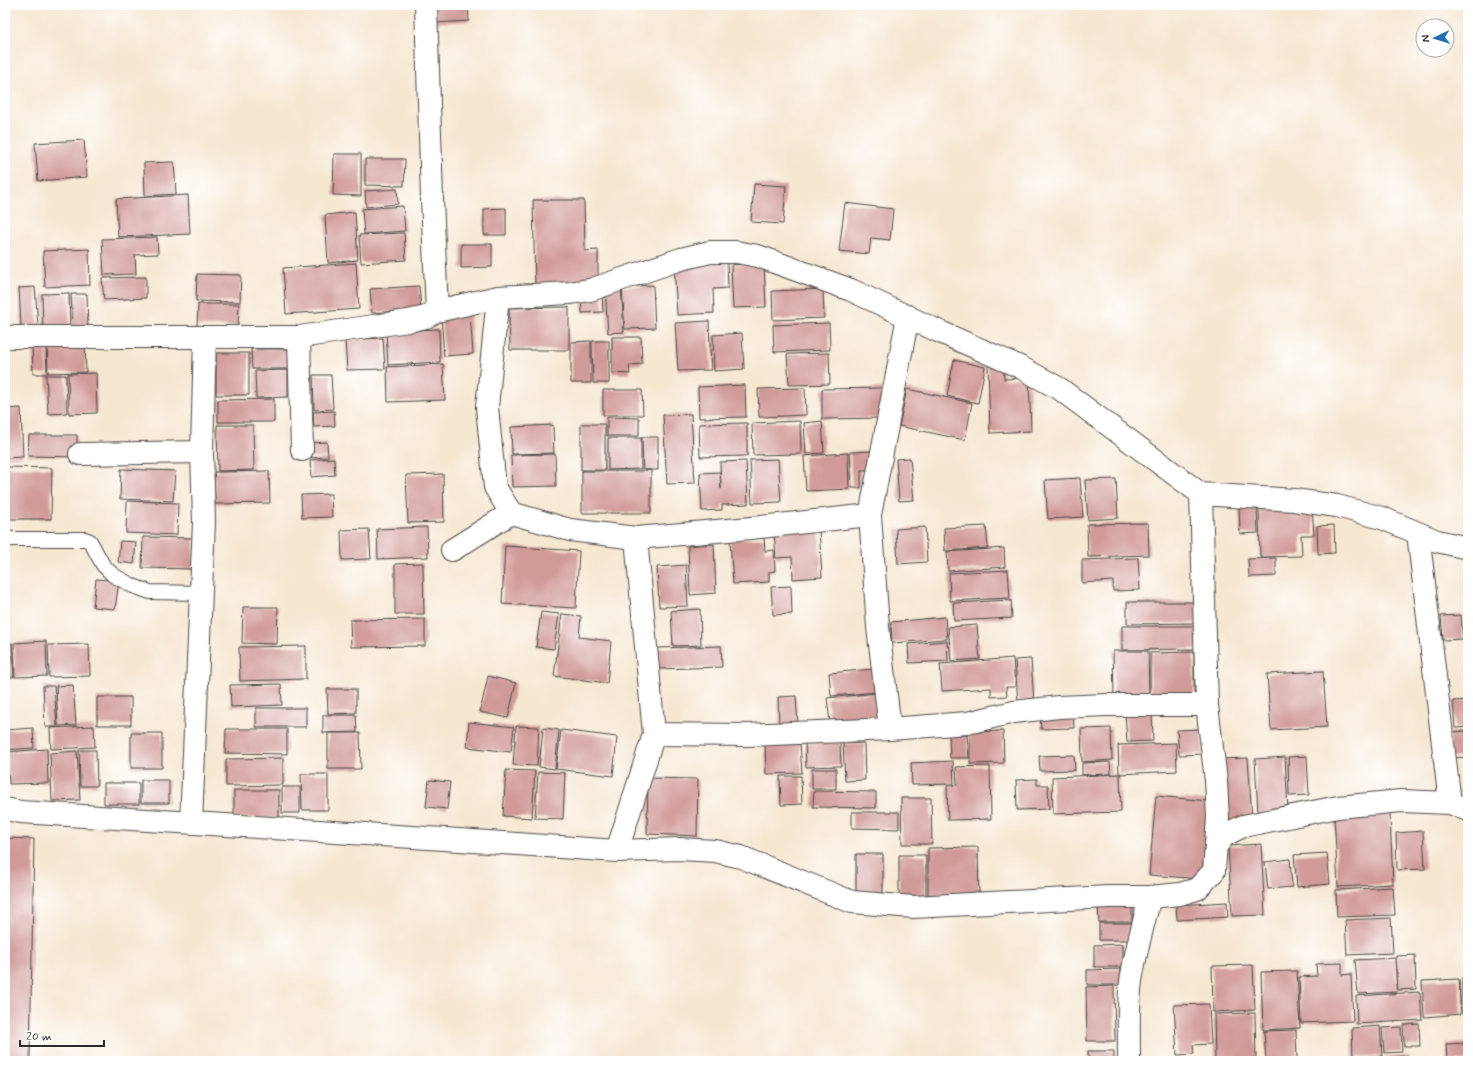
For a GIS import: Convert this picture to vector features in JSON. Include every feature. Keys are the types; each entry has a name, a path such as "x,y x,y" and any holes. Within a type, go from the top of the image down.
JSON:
{"street":[{"path":"426,5 437,311"},
{"path":"8,337 299,337 408,321 426,317 437,311 498,297 569,294 590,290 681,259 710,252 736,252 758,256 844,288 1020,367 1060,390 1201,494 1294,500 1337,506 1382,518 1437,541 1468,548"},
{"path":"498,297 487,407 495,487 511,513 570,530 636,538 751,528 870,515"},
{"path":"890,729 878,627 870,515 908,316"},
{"path":"191,823 204,522 202,452 205,337"},
{"path":"299,337 302,450"},
{"path":"80,454 202,452"},
{"path":"5,809 21,812 616,851 680,849 715,851 741,857 852,902 913,907 1108,897 1150,897 1180,894 1197,889 1214,871 1218,817 1216,781 1207,705 1201,494"},
{"path":"452,550 511,513"},
{"path":"1216,846 1225,835 1243,826 1338,807 1401,801 1459,807 1418,533"},
{"path":"616,851 654,734 636,538"},
{"path":"654,734 748,736 890,729 967,723 1014,712 1059,707 1107,705 1207,705"},
{"path":"1129,1061 1128,1019 1130,989 1150,897"}],"lane":[{"path":"5,539 85,539 90,541 104,565 113,575 133,586 150,592 201,593"}],"building":[{"path":"433,5 468,5 469,21 434,23"},
{"path":"84,140 87,177 38,181 35,143"},
{"path":"334,154 361,154 361,196 333,195"},
{"path":"365,159 405,159 404,186 365,185"},
{"path":"174,162 176,194 145,196 144,163"},
{"path":"754,184 786,186 783,224 751,222"},
{"path":"397,189 398,204 366,207 365,191"},
{"path":"188,195 190,234 118,237 116,199"},
{"path":"533,200 584,200 585,251 598,250 598,285 535,287"},
{"path":"845,203 893,209 890,240 871,238 869,254 839,251"},
{"path":"403,206 405,231 364,234 362,209"},
{"path":"506,208 506,235 484,235 484,209"},
{"path":"355,212 358,260 328,263 325,215"},
{"path":"404,233 406,260 361,263 359,235"},
{"path":"157,237 158,254 135,255 136,274 104,275 102,239"},
{"path":"461,244 492,244 492,267 461,268"},
{"path":"89,249 90,285 45,287 43,251"},
{"path":"727,261 728,288 713,289 714,313 677,315 674,263"},
{"path":"356,263 359,309 286,314 283,268"},
{"path":"764,263 766,307 733,308 731,265"},
{"path":"197,274 241,275 240,302 196,301"},
{"path":"146,277 146,298 104,300 102,278"},
{"path":"653,285 655,328 625,329 622,287"},
{"path":"419,286 421,309 372,313 370,289"},
{"path":"35,287 38,326 21,327 19,288"},
{"path":"621,287 624,332 608,333 605,288"},
{"path":"823,289 824,318 773,320 772,291"},
{"path":"69,293 70,330 43,331 42,294"},
{"path":"71,294 87,294 88,330 73,330"},
{"path":"602,295 603,312 582,313 581,296"},
{"path":"198,304 239,304 238,326 197,326"},
{"path":"569,307 569,350 510,350 509,308"},
{"path":"470,313 473,354 444,356 441,315"},
{"path":"709,321 711,370 678,371 675,323"},
{"path":"829,323 830,350 774,352 773,325"},
{"path":"439,329 440,362 388,365 386,331"},
{"path":"742,333 744,369 714,371 713,335"},
{"path":"612,337 641,337 642,364 629,365 630,374 612,373"},
{"path":"383,338 385,369 347,370 345,340"},
{"path":"591,341 591,383 571,383 571,342"},
{"path":"592,341 609,341 609,383 593,383"},
{"path":"46,342 47,374 33,374 32,343"},
{"path":"85,342 86,372 48,373 47,343"},
{"path":"251,349 289,349 290,369 252,369"},
{"path":"216,353 249,353 249,395 216,395"},
{"path":"829,353 830,384 789,385 787,354"},
{"path":"954,360 985,367 978,403 947,396"},
{"path":"1003,363 1004,379 1029,378 1031,431 990,433 988,364"},
{"path":"443,364 445,400 388,402 387,367"},
{"path":"288,370 288,397 256,398 255,371"},
{"path":"96,373 97,413 69,414 68,374"},
{"path":"46,375 66,375 67,413 48,414"},
{"path":"313,375 331,375 333,409 314,410"},
{"path":"745,385 746,417 699,418 698,387"},
{"path":"805,388 806,415 759,417 758,389"},
{"path":"883,388 884,418 822,419 822,389"},
{"path":"907,389 972,403 965,440 899,426"},
{"path":"603,390 642,390 643,415 603,415"},
{"path":"274,399 274,422 218,422 218,400"},
{"path":"21,408 23,457 5,458 5,409"},
{"path":"334,411 335,426 314,427 313,412"},
{"path":"691,414 695,483 667,484 663,415"},
{"path":"607,417 639,418 639,436 607,436"},
{"path":"800,421 801,454 753,455 752,423"},
{"path":"822,421 824,453 806,454 804,423"},
{"path":"747,423 747,456 700,457 699,424"},
{"path":"581,424 605,424 605,470 581,470"},
{"path":"217,425 253,425 254,470 218,471"},
{"path":"553,425 554,453 512,454 511,427"},
{"path":"29,435 77,435 77,457 28,456"},
{"path":"642,437 658,437 658,470 651,470 651,513 582,513 582,471 643,471"},
{"path":"608,438 641,438 641,469 608,470"},
{"path":"327,442 328,457 308,458 307,443"},
{"path":"874,451 874,470 861,470 861,488 852,488 850,452"},
{"path":"848,453 849,489 806,491 804,456"},
{"path":"555,454 556,486 512,487 511,455"},
{"path":"334,458 335,475 311,477 310,460"},
{"path":"910,458 914,500 899,501 896,459"},
{"path":"778,459 781,502 752,503 750,460"},
{"path":"746,461 748,504 722,505 722,510 702,511 700,473 720,472 721,489 720,462"},
{"path":"5,467 52,468 51,519 5,519"},
{"path":"121,469 175,471 173,501 120,499"},
{"path":"269,471 270,503 215,504 214,472"},
{"path":"443,474 444,522 408,523 406,475"},
{"path":"1080,478 1083,517 1048,519 1045,480"},
{"path":"1116,479 1118,518 1088,520 1085,480"},
{"path":"331,494 332,517 302,518 301,495"},
{"path":"127,501 178,503 177,535 126,533"},
{"path":"1239,506 1257,506 1258,533 1240,534"},
{"path":"1312,506 1314,535 1301,535 1302,556 1260,557 1259,508"},
{"path":"1148,523 1149,555 1088,557 1087,524"},
{"path":"1334,525 1335,553 1318,554 1317,526"},
{"path":"986,526 988,548 945,551 944,528"},
{"path":"427,527 428,557 378,559 377,529"},
{"path":"925,527 927,562 898,564 896,529"},
{"path":"819,528 822,577 793,579 792,557 776,558 774,531"},
{"path":"369,529 371,559 342,560 341,530"},
{"path":"143,537 194,538 193,569 142,568"},
{"path":"764,538 765,551 774,550 775,571 769,572 769,582 733,584 730,540"},
{"path":"120,541 136,542 134,564 118,562"},
{"path":"714,544 716,593 690,595 688,546"},
{"path":"505,546 579,551 576,608 502,604"},
{"path":"1004,548 1005,567 948,571 947,552"},
{"path":"1138,558 1140,590 1113,591 1113,581 1082,583 1082,560"},
{"path":"1276,558 1276,576 1249,577 1248,559"},
{"path":"423,563 424,614 395,614 395,564"},
{"path":"686,565 688,606 659,607 657,567"},
{"path":"1008,570 1010,598 950,601 949,573"},
{"path":"96,579 119,581 115,609 93,607"},
{"path":"791,586 792,614 773,615 771,587"},
{"path":"1011,600 1012,618 954,621 953,603"},
{"path":"1127,602 1198,602 1198,623 1127,624"},
{"path":"243,607 278,607 277,644 242,643"},
{"path":"700,609 701,645 673,646 671,611"},
{"path":"541,612 559,614 554,649 536,647"},
{"path":"562,614 581,616 579,637 611,641 607,683 554,676"},
{"path":"1461,615 1463,639 1443,640 1441,616"},
{"path":"945,617 947,639 892,643 891,622"},
{"path":"425,619 425,646 351,647 350,620"},
{"path":"977,625 980,659 951,661 948,627"},
{"path":"1122,626 1198,626 1198,649 1122,650"},
{"path":"46,641 47,676 15,677 14,643"},
{"path":"947,641 948,661 909,663 908,644"},
{"path":"5,643 12,643 14,677 5,677"},
{"path":"89,644 90,676 49,677 48,645"},
{"path":"306,646 306,679 240,681 239,647"},
{"path":"721,646 722,667 658,669 657,648"},
{"path":"1113,651 1148,651 1149,696 1114,697"},
{"path":"1194,652 1194,695 1150,696 1150,653"},
{"path":"1013,658 1015,687 1006,687 1007,696 991,697 991,688 942,691 940,664"},
{"path":"1031,659 1034,702 1018,703 1015,660"},
{"path":"874,669 877,692 831,696 829,673"},
{"path":"1323,671 1327,727 1271,730 1267,674"},
{"path":"488,676 516,683 508,718 480,712"},
{"path":"281,684 282,705 231,707 230,685"},
{"path":"73,685 76,725 58,726 56,686"},
{"path":"43,686 54,686 57,727 45,727"},
{"path":"327,689 356,689 356,713 328,714"},
{"path":"878,693 881,724 831,730 827,698"},
{"path":"796,696 798,726 779,727 778,697"},
{"path":"97,697 131,697 131,725 97,725"},
{"path":"1468,700 1468,727 1455,728 1453,701"},
{"path":"256,708 306,708 306,727 256,727"},
{"path":"1073,711 1074,728 1041,729 1040,712"},
{"path":"1152,711 1153,741 1127,742 1125,712"},
{"path":"323,715 356,715 357,732 323,733"},
{"path":"469,722 514,727 511,752 467,747"},
{"path":"94,726 95,747 51,749 50,728"},
{"path":"516,726 539,727 537,766 513,765"},
{"path":"33,728 34,748 5,750 5,730"},
{"path":"543,728 559,730 555,769 539,767"},
{"path":"1111,728 1112,760 1082,762 1081,729"},
{"path":"226,729 287,729 287,754 225,753"},
{"path":"1201,729 1203,754 1179,755 1177,730"},
{"path":"561,730 617,737 613,776 556,769"},
{"path":"1003,731 1004,763 970,764 970,732"},
{"path":"1468,731 1468,757 1451,758 1449,732"},
{"path":"131,733 162,733 162,768 131,768"},
{"path":"328,733 360,733 361,769 328,769"},
{"path":"949,735 967,735 969,758 950,758"},
{"path":"765,742 800,742 802,773 766,774"},
{"path":"840,742 841,766 806,767 805,743"},
{"path":"864,743 865,780 845,781 843,744"},
{"path":"1176,743 1177,771 1119,774 1118,745"},
{"path":"47,749 48,783 9,784 7,752"},
{"path":"79,750 96,750 97,786 80,786"},
{"path":"77,751 80,800 52,801 50,753"},
{"path":"1074,755 1075,770 1040,771 1039,756"},
{"path":"1307,756 1309,795 1289,796 1288,757"},
{"path":"1285,757 1288,812 1258,814 1255,759"},
{"path":"283,758 283,785 226,786 226,759"},
{"path":"1248,758 1252,819 1224,821 1220,759"},
{"path":"953,761 954,784 912,785 911,763"},
{"path":"1110,762 1111,774 1082,775 1082,763"},
{"path":"990,766 991,819 948,820 947,786 957,785 956,767"},
{"path":"812,769 836,769 836,789 812,789"},
{"path":"506,770 535,771 532,818 503,816"},
{"path":"538,772 565,773 563,819 535,818"},
{"path":"301,774 328,774 328,810 302,810"},
{"path":"1120,774 1121,812 1053,814 1052,777"},
{"path":"780,776 801,776 802,804 781,805"},
{"path":"648,778 698,779 697,836 647,834"},
{"path":"1037,779 1037,785 1048,785 1049,809 1017,810 1016,780"},
{"path":"141,780 169,780 169,803 141,803"},
{"path":"429,780 450,782 447,809 426,807"},
{"path":"104,783 139,783 139,804 104,804"},
{"path":"282,787 300,787 300,813 282,813"},
{"path":"234,790 279,790 279,818 234,818"},
{"path":"814,791 876,792 876,808 813,807"},
{"path":"1156,796 1208,801 1202,879 1149,875"},
{"path":"901,798 931,798 932,844 902,844"},
{"path":"852,812 899,812 899,829 852,828"},
{"path":"1390,813 1393,884 1338,887 1334,815"},
{"path":"1423,831 1425,869 1397,870 1396,833"},
{"path":"5,838 34,839 30,1061 5,1061"},
{"path":"1261,844 1265,915 1232,916 1228,846"},
{"path":"978,847 979,900 928,900 928,848"},
{"path":"1327,853 1330,884 1297,887 1294,855"},
{"path":"856,854 883,854 883,894 856,894"},
{"path":"899,855 926,855 926,898 899,898"},
{"path":"1290,859 1292,887 1268,889 1265,862"},
{"path":"1393,887 1395,915 1337,917 1336,890"},
{"path":"1227,902 1228,917 1177,920 1176,905"},
{"path":"1132,905 1132,922 1099,922 1098,906"},
{"path":"1391,918 1393,953 1347,955 1345,920"},
{"path":"1099,923 1133,923 1133,940 1099,940"},
{"path":"1123,944 1123,967 1094,967 1094,945"},
{"path":"1415,955 1416,989 1398,990 1396,956"},
{"path":"1395,958 1397,992 1358,994 1355,960"},
{"path":"1342,963 1342,975 1351,974 1353,1021 1301,1023 1299,977 1317,976 1316,964"},
{"path":"1253,965 1255,1010 1213,1012 1212,966"},
{"path":"1121,969 1122,985 1087,985 1087,970"},
{"path":"1297,971 1300,1028 1263,1030 1261,972"},
{"path":"1462,977 1468,977 1468,1014 1464,1014"},
{"path":"1459,979 1461,1014 1424,1017 1422,981"},
{"path":"1114,986 1115,1041 1087,1041 1086,987"},
{"path":"1420,992 1422,1020 1357,1024 1356,996"},
{"path":"1209,1004 1211,1044 1193,1045 1194,1054 1177,1055 1174,1005"},
{"path":"1255,1013 1256,1061 1215,1061 1214,1014"},
{"path":"1419,1024 1420,1046 1404,1046 1403,1025"},
{"path":"1380,1026 1382,1056 1353,1058 1352,1028"},
{"path":"1401,1027 1402,1052 1384,1053 1382,1028"},
{"path":"1296,1030 1297,1061 1266,1061 1264,1031"},
{"path":"1468,1043 1468,1061 1447,1061 1446,1044"},
{"path":"1088,1051 1114,1051 1114,1061 1088,1061"},
{"path":"1409,1056 1409,1061 1349,1061 1349,1060"}]}
